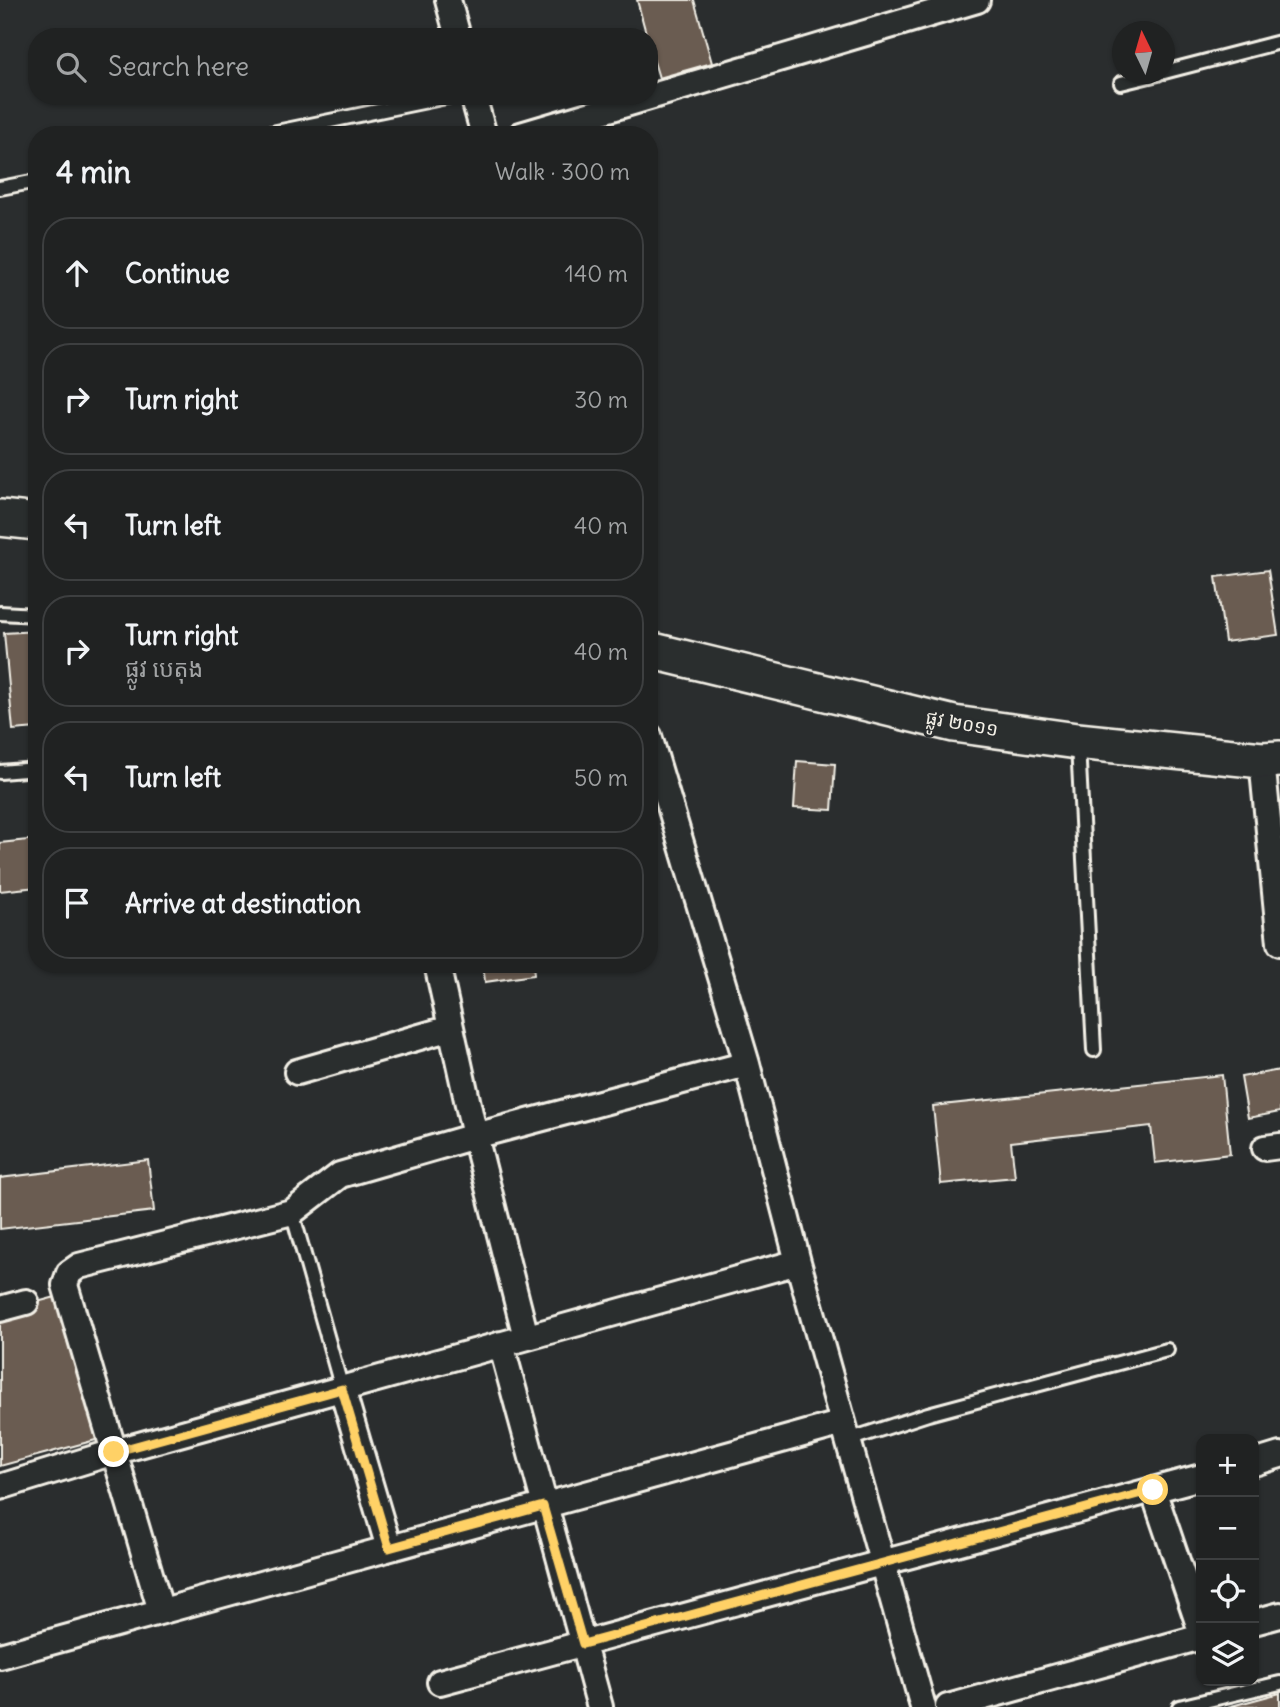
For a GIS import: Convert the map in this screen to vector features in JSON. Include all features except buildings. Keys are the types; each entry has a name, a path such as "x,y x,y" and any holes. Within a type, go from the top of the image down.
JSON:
{"main road":[{"path":"0,518 28,521"},
{"name":"ផ្លូវ ២០១១","path":"658,652 954,724 1077,741 1271,760"}],"street":[{"path":"449,0 456,28"},
{"path":"658,95 977,0"},
{"path":"476,105 481,126"},
{"path":"552,126 623,105"},
{"path":"1271,760 1280,943"},
{"path":"658,766 747,1064 798,1262 923,1707"},
{"path":"439,973 475,1136 526,1337"},
{"path":"298,1072 451,1028"},
{"path":"161,1611 65,1285 69,1273 79,1266 292,1212 340,1175 475,1136 747,1064"},
{"path":"0,1487 114,1452 798,1262"},
{"path":"0,1309 26,1302"},
{"path":"501,1344 543,1506 600,1707"},
{"path":"342,1389 389,1548"},
{"path":"0,1656 543,1506 846,1432"},
{"path":"1259,1461 1280,1455"},
{"path":"440,1682 1196,1478"},
{"path":"1153,1490 1198,1623"},
{"path":"1259,1621 1280,1615"},
{"path":"948,1707 1196,1638"}],"lane":[{"path":"1175,69 1280,42"},
{"path":"306,126 408,105"},
{"path":"0,188 28,183"},
{"path":"0,613 28,615"},
{"path":"1077,741 1094,1050"},
{"path":"0,772 28,770"},
{"path":"292,1212 342,1389"},
{"path":"846,1432 928,1414 1167,1350"},
{"path":"1179,1707 1280,1683"}],"route":[{"path":"114,1452 342,1389 389,1548 543,1506 583,1644 1153,1490"}]}
